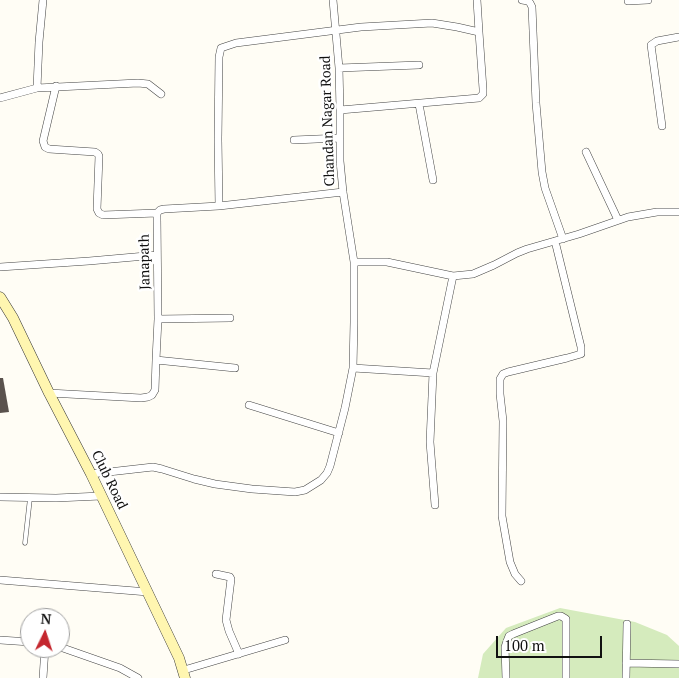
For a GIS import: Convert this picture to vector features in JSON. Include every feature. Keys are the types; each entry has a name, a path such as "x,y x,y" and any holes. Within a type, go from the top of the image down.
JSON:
{"street":[{"path":"38,88 39,42 44,0"},
{"name":"Chandan Nagar Road","path":"91,474 153,467 215,484 295,492 313,486 326,474 339,433 353,368 354,337 354,262 340,162 339,68 333,0"},
{"path":"340,110 479,98 483,94 478,0"},
{"path":"521,581 515,574 510,562 502,516 503,421 500,379 503,374 508,372 581,354 582,347 542,172 536,103 532,7 528,1 522,0"},
{"path":"628,1 648,0"},
{"path":"218,206 219,57 221,48 236,44 361,27 432,23 457,26 479,32"},
{"path":"662,126 651,45 657,41 679,37"},
{"path":"339,68 419,65"},
{"path":"0,98 38,88 56,86 143,83 148,84 161,94"},
{"path":"56,86 43,141 45,147 49,149 95,152 100,156 97,208 102,215 157,213 164,209 218,206 343,192"},
{"path":"419,104 433,180"},
{"path":"294,140 340,138"},
{"path":"586,152 618,220"},
{"path":"354,262 387,262 453,276 473,274 494,266 517,253 618,220 648,213 679,212"},
{"name":"Janapath","path":"49,393 148,398 155,390 158,319 157,213"},
{"path":"0,267 157,255"},
{"path":"435,505 430,442 433,373 453,276"},
{"name":"Club Road","path":"1,299 13,318 102,496 179,658 184,674"},
{"path":"158,319 230,318"},
{"path":"156,360 235,368"},
{"path":"353,368 433,373"},
{"path":"250,405 339,433"},
{"path":"0,497 56,498 102,496"},
{"path":"216,574 230,577 231,579 226,620 239,654"},
{"path":"0,580 148,592"},
{"path":"506,678 505,647 509,636 561,616 566,619 566,678"},
{"path":"626,678 627,624"},
{"path":"0,640 20,641"},
{"path":"184,674 285,640"},
{"path":"70,650 120,668 138,678"},
{"path":"43,678 44,658"},
{"path":"626,663 679,664"}],"lane":[{"path":"24,543 30,498"}],"green space":[{"path":"560,608 635,622 667,635 679,646 679,678 478,678 483,654 506,628"}],"building":[{"path":"0,378 3,378 9,412 0,413"}]}
